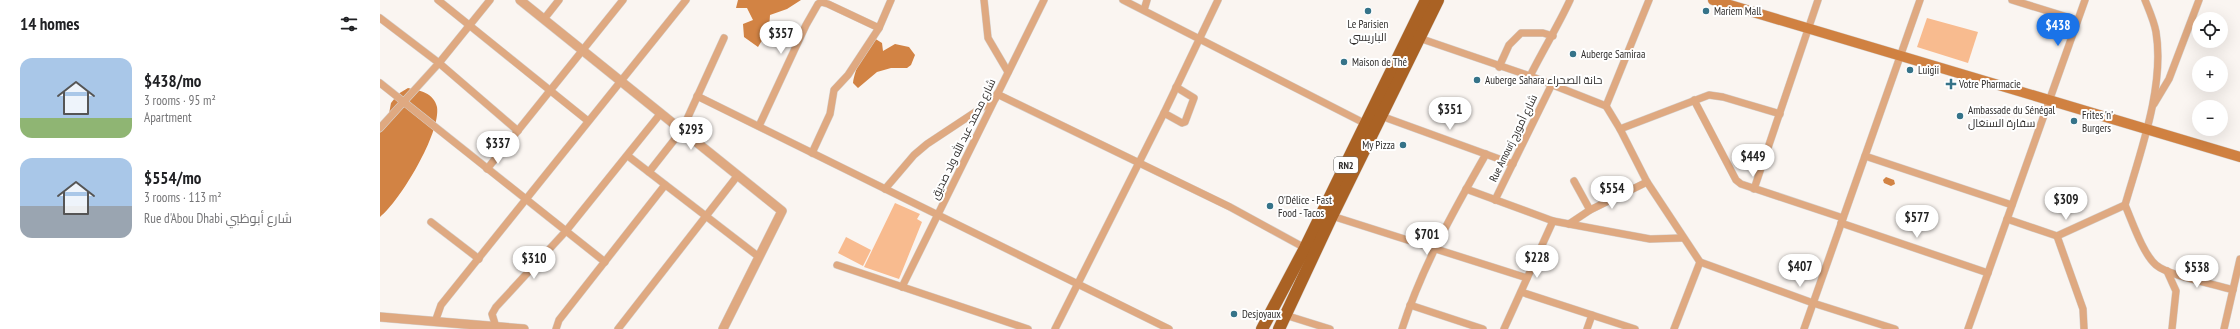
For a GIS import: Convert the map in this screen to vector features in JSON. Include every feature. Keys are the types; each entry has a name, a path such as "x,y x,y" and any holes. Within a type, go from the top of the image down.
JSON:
{"highway":[{"name":"RN2","path":"1279,329 1332,216 1419,38 1428,0"},
{"name":"RN2","path":"1262,329 1305,248 1428,0"}],"main road":[{"path":"1712,0 1734,3 1808,29 2240,157"}],"street":[{"path":"438,0 588,121"},
{"path":"380,128 439,63 490,0"},
{"path":"520,0 782,211 723,329"},
{"path":"544,19 559,0"},
{"path":"488,169 623,0"},
{"path":"435,322 441,305 527,200 588,121 686,0"},
{"path":"812,153 830,114 834,90 848,75 879,28 891,0"},
{"path":"984,0 988,38 1008,72"},
{"name":"شارع محمد عبد الله ولد صديق","path":"902,287 1044,0"},
{"path":"1144,10 1147,0"},
{"path":"1055,329 1164,114 1218,0"},
{"name":"Rue Amourj شارع أمورج","path":"1530,76 1546,45 1553,36 1570,0"},
{"path":"1606,106 1649,0"},
{"path":"1754,189 1818,0"},
{"path":"1804,329 1921,0"},
{"path":"2012,0 2077,20"},
{"path":"1968,329 2085,0"},
{"path":"2145,0 2156,31 2158,51 2153,106 2124,205 2150,258 2156,265 2167,271 2233,290"},
{"path":"2153,106 2169,79 2199,0"},
{"path":"1128,1 1198,40 1366,124"},
{"path":"759,126 806,25 818,4 821,2 828,4 879,28"},
{"path":"380,18 439,63 518,131"},
{"path":"1499,67 1510,46 1521,33 1543,33 1553,36"},
{"path":"649,172 682,130 724,38"},
{"path":"1419,38 1499,67 1530,76 1551,86 1606,106 1620,129 1647,182 1682,238 1700,262 1813,303 1895,329"},
{"path":"380,83 605,262"},
{"name":"Rue Amourj شارع أمورج","path":"1495,200 1551,86"},
{"path":"1164,114 1182,123 1185,122 1194,98 1176,87"},
{"path":"1620,129 1709,95 1723,97 1780,114"},
{"path":"697,96 1169,329"},
{"path":"885,189 914,155 927,144 996,96 1139,161 1230,207 1305,248"},
{"path":"1694,100 1736,180 1741,184 1988,273"},
{"path":"496,327 492,314 496,307 566,231 628,156 661,113"},
{"path":"1381,116 1512,164"},
{"path":"1402,329 1410,305 1435,249 1486,154"},
{"path":"628,156 759,257"},
{"path":"1865,156 2012,205"},
{"path":"618,329 738,175"},
{"path":"1574,181 1590,210"},
{"path":"1569,224 1590,210 1647,182"},
{"path":"556,329 559,320 665,185"},
{"path":"1466,189 1553,221 1650,239 1682,238"},
{"path":"2007,219 2057,236 2124,205"},
{"path":"1332,216 1527,278"},
{"path":"1504,329 1553,221"},
{"path":"431,222 479,259"},
{"path":"2057,236 2083,309 2084,329"},
{"path":"2224,329 2240,260"},
{"path":"1674,329 1700,262"},
{"path":"837,266 1028,329"},
{"path":"2167,271 2176,291 2174,328"},
{"path":"1521,292 1635,329"},
{"path":"1410,305 1483,329"},
{"path":"1285,315 1330,329"},
{"path":"1587,329 1592,315"},
{"path":"380,317 524,329"}],"shaded area":[{"path":"738,0 801,0 787,9 770,15 769,29 758,47 744,37 743,24 753,20 747,8 736,8"},
{"path":"1927,18 1978,32 1968,63 1917,47"},
{"path":"874,38 882,43 883,51 895,44 909,47 915,55 911,65 907,68 891,68 877,72 858,88 853,83 856,71 863,53"},
{"path":"408,88 426,93 433,98 437,107 437,119 433,133 418,166 398,197 380,217 380,133 388,119 391,103 398,94"},
{"path":"1886,177 1894,180 1895,184 1891,186 1884,183 1883,180"},
{"path":"895,203 920,214 917,219 922,222 899,279 864,267"},
{"path":"846,237 871,250 863,266 838,253"}],"place":[{"name":"Le Parisien الباريسي","path":"1368,11"},
{"name":"Mariem Mall","path":"1706,11"},
{"name":"Auberge Samiraa","path":"1573,54"},
{"name":"Maison de Thé","path":"1344,62"},
{"name":"Luigii","path":"1910,70"},
{"name":"Auberge Sahara حانة الصحراء","path":"1477,80"},
{"name":"Votre Pharmacie","path":"1951,84"},
{"name":"Ambassade du Sénégal سفارة السنغال","path":"1960,116"},
{"name":"Frites 'n' Burgers","path":"2074,121"},
{"name":"My Pizza","path":"1403,145"},
{"name":"O'Délice - Fast Food - Tacos","path":"1270,206"},
{"name":"Desjoyaux","path":"1234,314"}]}
